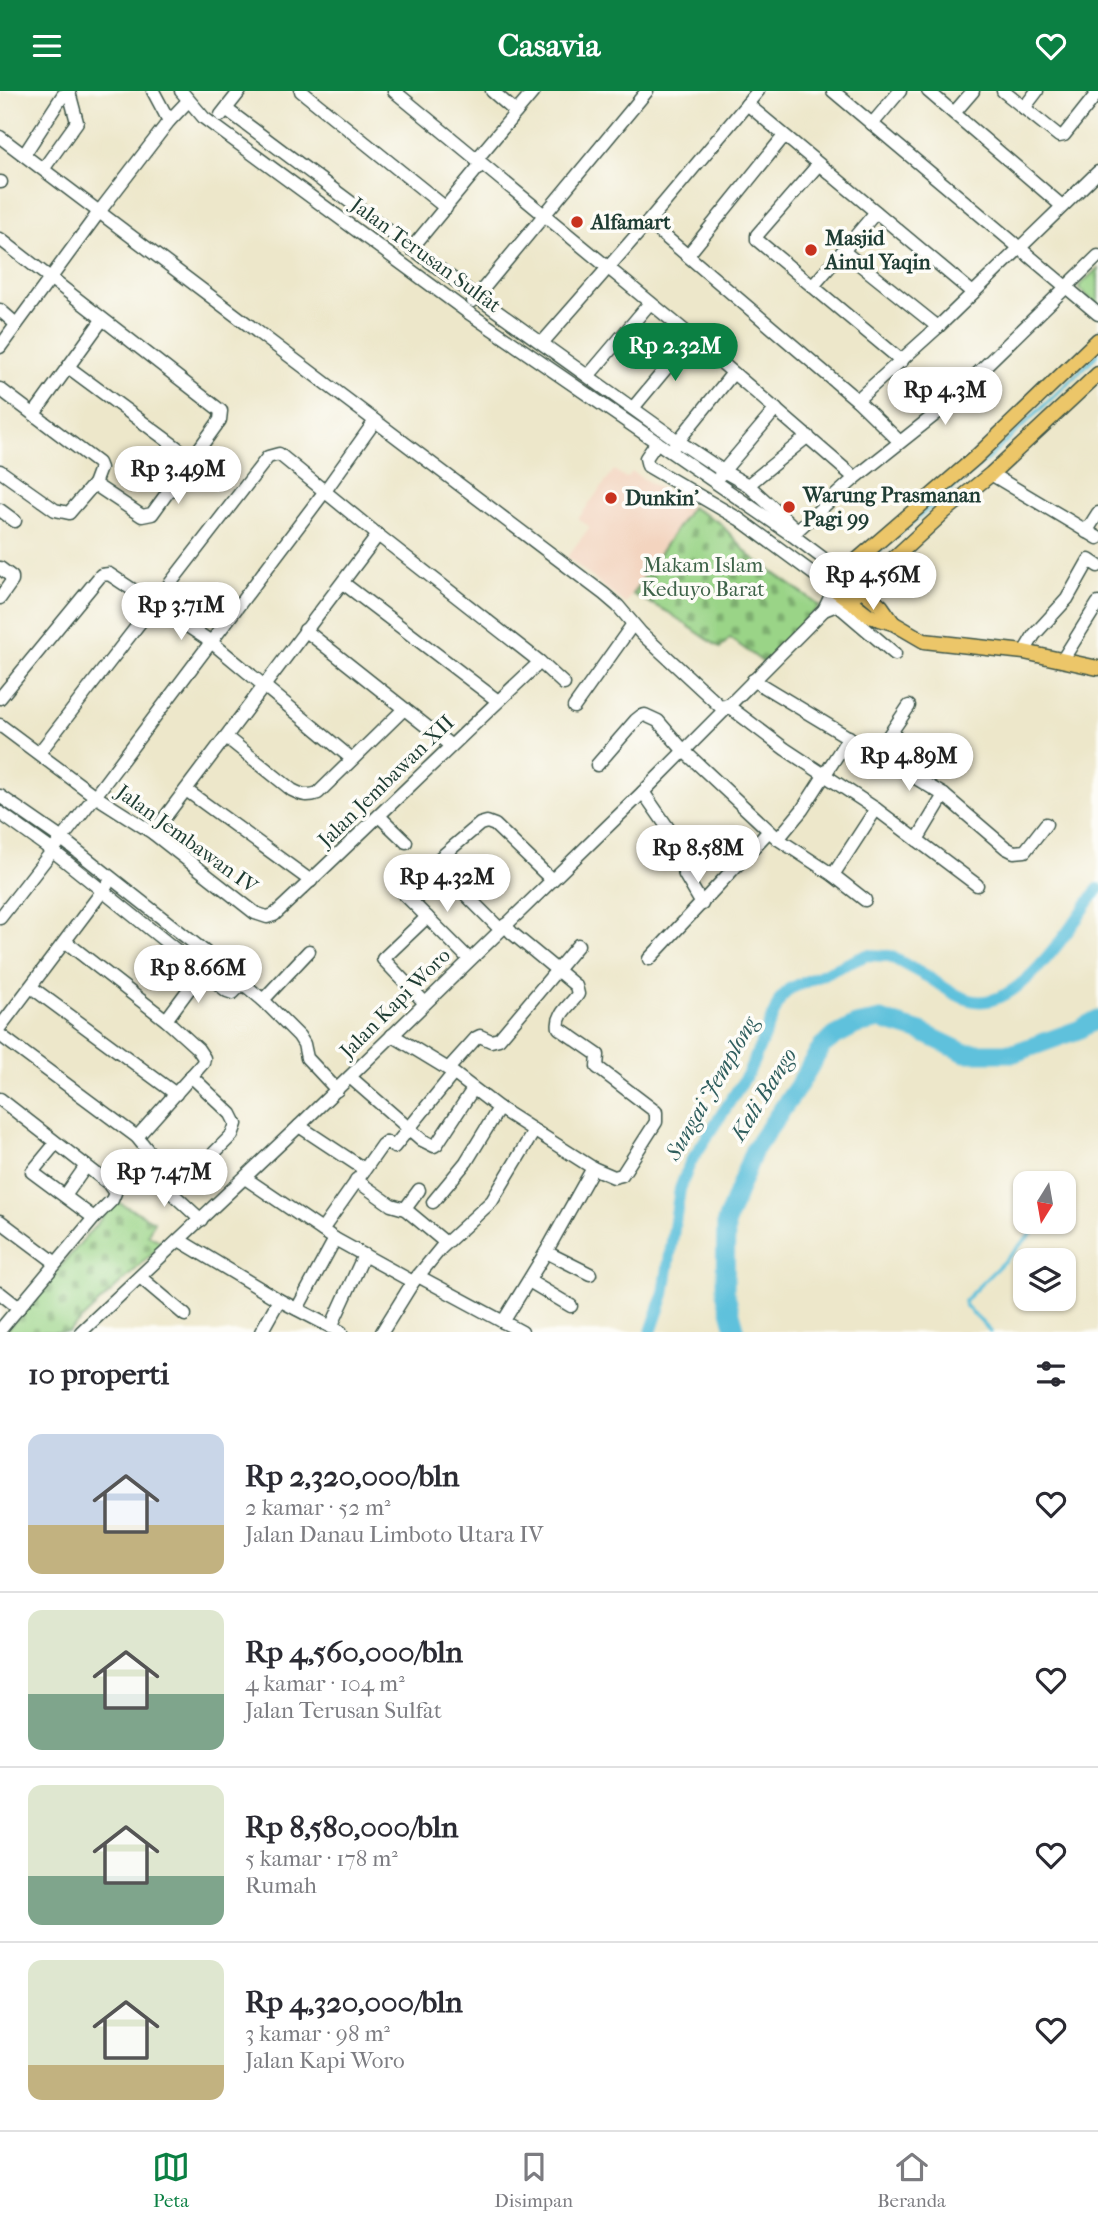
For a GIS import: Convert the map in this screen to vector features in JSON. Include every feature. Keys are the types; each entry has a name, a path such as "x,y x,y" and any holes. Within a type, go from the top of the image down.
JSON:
{"main road":[{"name":"Jalan Kapi Woro","path":"835,600 844,573 975,458 1098,340"},
{"name":"Jalan Kapi Woro","path":"835,600 863,588 1098,374"},
{"path":"844,573 881,606 893,623"},
{"path":"835,600 893,623 915,637 932,643 1024,652 1098,668"}],"street":[{"path":"153,91 169,121"},
{"path":"214,125 240,91"},
{"path":"301,91 446,208"},
{"path":"394,91 692,337 855,478"},
{"path":"492,91 516,112"},
{"path":"411,249 446,208 534,91"},
{"path":"466,311 647,91"},
{"path":"535,358 543,344 607,267 758,91"},
{"path":"833,91 1098,314"},
{"path":"872,124 900,91"},
{"path":"928,91 1062,206"},
{"path":"954,113 973,91"},
{"path":"1003,91 1056,135 1062,136 1094,95"},
{"path":"1024,108 1037,91"},
{"path":"24,155 63,95 69,92 77,122 44,168"},
{"path":"0,347 169,121 184,96"},
{"name":"Jalan Terusan Sulfat","path":"184,96 214,125 466,311 657,442 674,446"},
{"path":"747,104 973,293"},
{"path":"226,109 411,249 651,421 674,446 719,477 748,505 795,533"},
{"path":"688,255 784,136"},
{"path":"0,137 604,594 725,707 876,809 977,885"},
{"path":"818,165 757,235 757,239 902,361"},
{"path":"857,400 939,327 1098,172"},
{"path":"326,208 337,193"},
{"path":"813,286 876,212"},
{"path":"648,222 857,400 900,442"},
{"path":"0,239 221,411 220,420 152,514 142,516 94,484"},
{"path":"843,251 939,327"},
{"path":"795,533 855,478 937,413 1098,256"},
{"path":"589,375 650,303"},
{"path":"0,310 16,324"},
{"path":"34,414 102,320"},
{"path":"633,408 692,337"},
{"path":"68,367 191,458"},
{"path":"674,446 733,373"},
{"path":"0,389 98,463 100,468 94,484 69,513 55,510 0,471"},
{"path":"719,477 776,409"},
{"path":"0,918 95,796 375,421"},
{"path":"642,432 651,421"},
{"path":"748,485 808,436"},
{"path":"657,442 646,458 648,466 738,519 895,654"},
{"path":"39,753 268,457 279,454 564,684"},
{"path":"991,474 1092,535 1098,513"},
{"path":"719,477 748,485 795,533 844,573"},
{"path":"738,519 748,505"},
{"path":"0,510 15,521"},
{"path":"153,833 378,535"},
{"path":"1024,652 1040,628 1067,599 1089,560 1098,566"},
{"path":"0,568 12,577 12,580 0,598"},
{"path":"0,698 101,575 110,574 211,641 352,759"},
{"path":"343,583 498,701"},
{"name":"Jalan Kapi Woro","path":"81,1332 337,1090 469,958 643,792 725,707 835,600"},
{"path":"1063,659 1098,603"},
{"path":"575,707 634,624"},
{"path":"304,630 450,745"},
{"name":"Jalan Jembawan XII","path":"255,913 267,917 274,915 540,662"},
{"path":"753,680 944,795 1014,852 1026,851 1046,824"},
{"path":"877,753 909,706"},
{"path":"226,737 292,790 304,796 317,793 404,709"},
{"path":"597,765 636,720 645,715 658,721 683,750 774,835 833,874 865,900"},
{"name":"Jalan Jembawan IV","path":"0,725 95,796 153,833 255,913"},
{"path":"649,960 702,904 802,810 849,737"},
{"path":"186,790 310,881"},
{"path":"643,792 668,828 685,875 702,904"},
{"path":"918,840 944,795"},
{"path":"0,796 62,839 263,1000 299,1035 307,1058 337,1090"},
{"path":"833,874 876,809"},
{"path":"0,813 53,851 231,993 241,985 240,981"},
{"path":"380,816 406,842"},
{"path":"392,1035 593,1168 614,1177 622,1175 656,1122 658,1114 655,1109 597,1067 598,1055 559,1028 558,1021 577,997 579,991 576,986 502,927 437,866 440,858 487,822 495,825 552,880"},
{"path":"0,1027 112,878"},
{"path":"403,893 469,958"},
{"path":"425,1003 378,954 427,917"},
{"path":"66,942 166,1020 202,1055 203,1063 137,1137"},
{"path":"322,1230 384,1143 394,1147 476,1038 480,1036 491,1041 499,1039 578,945"},
{"path":"263,1000 309,951"},
{"path":"166,1020 203,970"},
{"path":"31,987 176,1094"},
{"path":"0,1035 137,1137 153,1157 147,1170 201,1220"},
{"path":"191,1076 230,1114 236,1124 232,1135 214,1153"},
{"path":"350,1077 430,1145 436,1145 473,1089"},
{"path":"0,1116 4,1102 108,1183 115,1193 113,1200 94,1218 0,1330"},
{"path":"433,1202 466,1162 499,1108"},
{"path":"299,1126 360,1174 391,1205 404,1209 446,1243"},
{"path":"382,1332 416,1279 446,1243 492,1201 534,1131"},
{"path":"56,1143 32,1172 94,1218"},
{"path":"65,1196 86,1167"},
{"path":"503,1322 593,1168"},
{"path":"245,1178 335,1239 522,1332"},
{"path":"404,1209 419,1190"},
{"path":"0,1221 56,1263"},
{"path":"297,1310 335,1239"},
{"path":"179,1240 279,1300 336,1329 364,1255"},
{"path":"546,1252 590,1274"},
{"path":"140,1277 185,1315"},
{"path":"528,1280 571,1306"},
{"path":"0,1293 19,1308"},
{"path":"261,1332 279,1300"}],"shaded area":[{"path":"614,470 626,478 632,472 691,507 625,604 567,557 590,527 578,519"}],"green space":[{"path":"1098,268 1098,306 1079,286"},
{"name":"Makam Islam Keduyo Barat","path":"691,507 720,523 749,555 820,606 764,663 730,638 720,648 668,612 632,594"},
{"path":"116,1201 154,1221 148,1235 164,1243 68,1332 5,1332"}],"waterway":[{"path":"863,564 989,458 1098,354"},
{"name":"Sungai Jemplong","path":"651,1332 664,1294 680,1189 690,1163 749,1072 780,999 789,989 867,955 890,956 959,996 970,1000 989,1001 1008,993 1026,980 1060,942 1098,889"},
{"name":"Kali Bango","path":"736,1332 725,1292 726,1222 754,1150 822,1046 856,1025 881,1020 921,1032 965,1053 1014,1053 1078,1030 1098,1019"},
{"path":"991,1332 964,1301 1031,1234"}],"place":[{"name":"Alfamart","path":"577,222"},
{"name":"Masjid Ainul Yaqin","path":"811,250"},
{"name":"Dunkin'","path":"611,498"},
{"name":"Warung Prasmanan Pagi 99","path":"789,507"}]}
